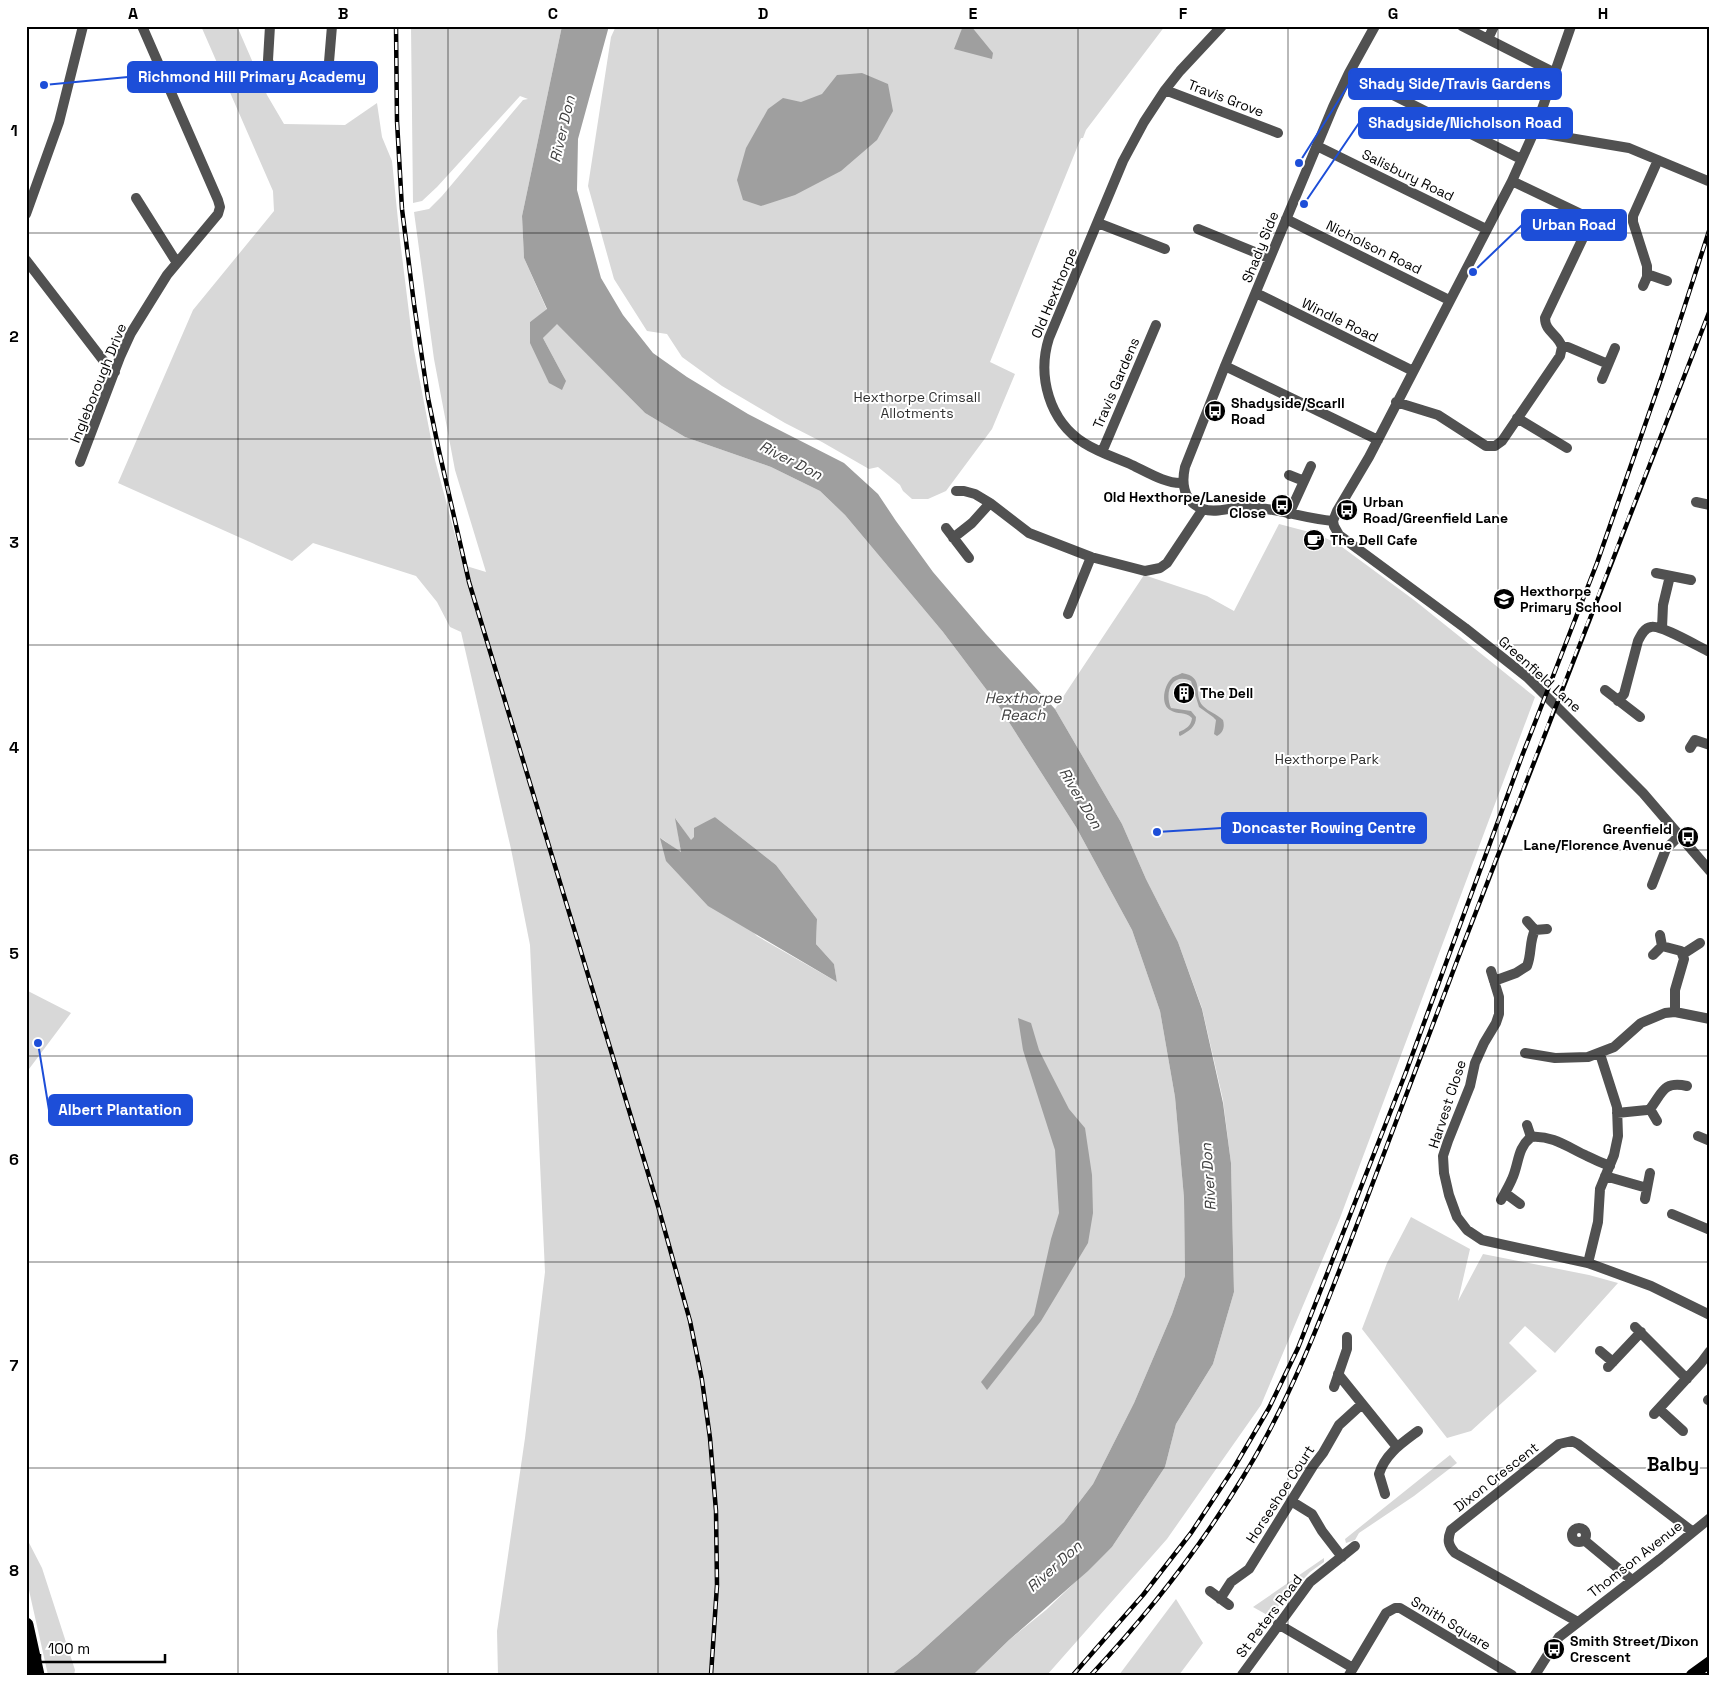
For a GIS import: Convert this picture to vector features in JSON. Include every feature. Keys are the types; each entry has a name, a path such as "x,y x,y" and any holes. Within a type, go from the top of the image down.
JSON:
{"highway":[{"path":"26,1624 37,1675"}],"main road":[{"path":"1692,1675 1710,1662"}],"street":[{"path":"26,214 60,122 82,26"},
{"name":"Ingleborough Drive","path":"80,462 131,333 177,262 218,214 220,207 142,26"},
{"path":"270,26 268,60 273,76"},
{"path":"328,74 332,26"},
{"name":"Old Hexthorpe","path":"1182,483 1169,482 1102,452 1083,442 1064,425 1056,414 1045,385 1045,351 1131,145 1165,90 1222,26"},
{"name":"Shady Side","path":"1182,483 1185,467 1269,258 1349,73 1376,26"},
{"path":"1462,26 1555,73"},
{"path":"1488,39 1494,26"},
{"path":"1182,483 1187,496 1192,502 1203,509 1217,511 1246,507 1333,521 1378,440 1512,181 1534,132 1571,26"},
{"path":"1349,73 1521,159"},
{"path":"314,81 328,74"},
{"path":"328,74 340,84"},
{"name":"Travis Grove","path":"1165,90 1278,133"},
{"path":"1534,132 1629,148 1708,181"},
{"name":"Salisbury Road","path":"1317,146 1486,229"},
{"path":"1643,286 1647,274 1647,266 1633,222 1633,216 1658,160"},
{"path":"1512,181 1583,215"},
{"path":"136,198 177,262"},
{"name":"Nicholson Road","path":"1286,219 1450,300"},
{"path":"1396,402 1438,415 1486,446 1491,447 1502,441 1560,356 1562,347 1558,338 1547,329 1545,318 1591,221 1595,220 1604,224"},
{"path":"1098,223 1164,249"},
{"path":"1198,229 1269,258"},
{"path":"28,268 106,364 115,372"},
{"path":"1647,274 1667,281"},
{"name":"Windle Road","path":"1256,293 1413,371"},
{"name":"Travis Gardens","path":"1102,452 1156,325"},
{"path":"1562,347 1568,347 1608,364"},
{"path":"1602,379 1615,348"},
{"path":"1225,366 1378,440"},
{"path":"1517,418 1567,448"},
{"path":"1289,514 1311,466"},
{"path":"1289,475 1304,481"},
{"path":"956,491 968,491 990,503 1030,533 1091,557 1145,571 1160,568 1167,563 1203,509"},
{"path":"1696,502 1710,505"},
{"path":"953,538 990,503"},
{"name":"Greenfield Lane","path":"1333,521 1339,535 1498,653 1527,677 1644,793 1710,871"},
{"path":"946,528 969,558"},
{"path":"1068,614 1091,557"},
{"path":"1656,573 1691,580"},
{"path":"1662,628 1663,605 1670,576"},
{"path":"1618,701 1624,694 1641,634 1648,628 1654,626 1662,628 1708,648"},
{"path":"1605,690 1640,717"},
{"path":"1690,748 1695,740 1710,746"},
{"path":"1652,884 1666,849 1679,836"},
{"path":"1527,921 1535,930 1547,929"},
{"name":"Harvest Close","path":"1535,930 1531,941 1531,953 1527,966 1516,973 1492,976 1499,997 1499,1014 1475,1063 1470,1086 1443,1156 1444,1173 1452,1207 1467,1230 1482,1240 1588,1264 1651,1286 1710,1316"},
{"path":"1653,955 1661,940 1683,954 1684,965 1676,990 1675,1012"},
{"path":"1683,954 1700,944"},
{"path":"1525,1053 1555,1058 1579,1058 1600,1054 1614,1047 1641,1023 1654,1017 1675,1012 1710,1019"},
{"path":"1542,1056 1545,1044"},
{"path":"1588,1264 1598,1222 1600,1189 1616,1146 1617,1112 1600,1054"},
{"path":"1617,1112 1650,1109 1667,1086 1677,1084 1687,1086"},
{"path":"1650,1109 1658,1121"},
{"path":"1527,1125 1531,1137"},
{"path":"1698,1136 1710,1141"},
{"path":"1531,1137 1565,1144 1586,1156 1610,1166"},
{"path":"1520,1204 1503,1197 1513,1178 1519,1153 1531,1137"},
{"path":"1645,1199 1650,1173"},
{"path":"1605,1176 1647,1188"},
{"path":"1672,1214 1710,1230"},
{"path":"1600,1351 1611,1364 1638,1330 1687,1379"},
{"path":"1334,1387 1347,1349 1347,1337"},
{"path":"1683,1431 1656,1412 1710,1351"},
{"path":"1701,1363 1710,1371"},
{"path":"1338,1374 1397,1447"},
{"name":"Horseshoe Court","path":"1220,1598 1231,1582 1249,1569 1339,1425 1362,1404"},
{"path":"1385,1494 1379,1474 1383,1464 1397,1447 1418,1431"},
{"name":"Dixon Crescent","path":"1578,1622 1455,1553 1448,1544 1451,1530 1560,1444 1572,1441 1693,1532"},
{"path":"1291,1501 1312,1514 1322,1531 1342,1557"},
{"name":"Thomson Avenue","path":"1535,1675 1559,1637 1710,1518"},
{"path":"1584,1540 1632,1580"},
{"name":"St Peters Road","path":"1242,1675 1310,1582 1355,1546"},
{"path":"1210,1591 1229,1605"},
{"name":"Smith Square","path":"1351,1671 1386,1613 1395,1608 1400,1608 1512,1675"},
{"path":"1278,1624 1351,1671"}],"green space":[{"path":"201,26 237,26 267,95 284,124 345,125 377,103 382,137 392,161 413,345 435,460 463,565 486,572 455,470 434,359 414,212 429,209 523,100 528,99 520,96 437,187 422,201 413,203 411,26 562,26 522,216 524,258 547,310 530,322 566,381 543,338 557,323 645,413 685,437 771,467 820,491 845,515 943,632 998,705 1076,827 1132,930 1160,1011 1175,1097 1184,1198 1185,1276 1172,1314 1134,1403 1093,1484 1064,1522 917,1655 891,1675 498,1675 497,1631 525,1438 545,1272 530,945 511,849 461,632 450,627 437,602 416,576 313,543 292,561 118,483 193,310 274,211 273,191","holes":["715,817 776,865 817,919 816,944 834,964 837,982 757,936 661,838 681,853 676,819 691,841"]},
{"name":"Hexthorpe Crimsall Allotments","path":"616,26 1165,26 1086,130 1083,138 1081,138 990,362 1015,374 992,429 946,491 928,499 912,499 903,491 900,485 878,467 869,469 722,386 682,357 667,334 647,331 614,279 588,186 611,37"},
{"name":"Hexthorpe Park","path":"1279,524 1317,534 1338,544 1414,600 1535,697 1340,1218 1261,1405 1167,1539 1047,1675 973,1675 1009,1640 1046,1610 1112,1547 1165,1467 1176,1424 1213,1364 1234,1292 1231,1163 1223,1100 1202,1008 1178,942 1146,879 1122,824 1055,709 1144,575 1207,596 1234,611"},
{"path":"26,990 71,1013 26,1073"},
{"path":"1411,1217 1470,1249 1458,1301 1483,1254 1589,1275 1618,1283 1555,1353 1525,1326 1509,1343 1537,1371 1471,1431 1447,1438 1362,1329 1387,1263"},
{"path":"1450,1455 1457,1463 1414,1496 1359,1533 1355,1540 1346,1543 1345,1539"},
{"path":"26,1537 42,1568 75,1670 74,1675 48,1675 26,1577"},
{"path":"1324,1558 1324,1562 1310,1572 1269,1616 1253,1607"},
{"path":"1176,1599 1203,1643 1179,1675 1119,1675"}],"water":[{"path":"562,26 609,26 578,139 577,190 601,278 623,315 653,353 687,377 748,414 844,463 878,494 933,572 986,634 1055,709 1122,824 1146,879 1178,942 1202,1009 1223,1103 1231,1163 1234,1292 1213,1364 1176,1424 1165,1467 1112,1547 973,1675 891,1675 917,1655 1064,1522 1093,1484 1134,1403 1172,1314 1185,1276 1184,1198 1175,1097 1160,1011 1132,930 1076,827 998,705 943,632 845,515 820,491 771,467 685,437 645,413 557,324 543,338 566,381 562,390 549,383 530,343 530,322 547,309 524,258 522,216"},
{"path":"963,26 971,26 993,53 992,59 954,49"},
{"path":"862,73 888,84 893,111 877,140 841,171 795,195 761,206 743,200 737,180 746,148 768,109 783,98 801,102 822,94 837,75"},
{"path":"1182,673 1194,678 1198,696 1203,706 1223,720 1223,730 1217,736 1214,734 1216,720 1199,707 1191,681 1184,679 1174,681 1171,685 1168,696 1169,702 1171,708 1191,711 1196,720 1189,730 1179,735 1179,732 1189,725 1192,718 1187,714 1170,710 1165,703 1164,694 1169,681"},
{"path":"715,817 776,865 817,919 816,944 834,964 837,982 708,906 666,861 660,838 681,852 675,818 691,840 694,837 694,828"},
{"path":"1018,1018 1031,1023 1039,1050 1069,1109 1085,1128 1092,1175 1093,1213 1088,1243 1041,1321 987,1390 981,1382 1034,1315 1051,1239 1059,1213 1055,1150 1023,1050"}],"railway":[{"path":"396,26 397,121 402,209 428,398 439,451 469,582 658,1206 690,1321 702,1380 710,1438 716,1511 717,1585 711,1675"},
{"path":"1073,1675 1143,1595 1191,1533 1232,1471 1269,1408 1298,1348 1406,1072 1522,756 1597,563 1662,376 1710,228"},
{"path":"1091,1675 1153,1604 1209,1529 1261,1447 1292,1384 1333,1287 1447,986 1710,310"}],"place":[{"name":"Richmond Hill Primary Academy","path":"44,85"},
{"name":"Shady Side/Travis Gardens","path":"1299,163"},
{"name":"Shadyside/Nicholson Road","path":"1304,204"},
{"name":"Urban Road","path":"1473,272"},
{"name":"Shadyside/Scarll Road","path":"1215,411"},
{"name":"Old Hexthorpe/Laneside Close","path":"1282,505"},
{"name":"Urban Road/Greenfield Lane","path":"1347,510"},
{"name":"The Dell Cafe","path":"1314,540"},
{"name":"Hexthorpe Primary School","path":"1504,599"},
{"name":"The Dell","path":"1184,693"},
{"name":"Doncaster Rowing Centre","path":"1157,832"},
{"name":"Greenfield Lane/Florence Avenue","path":"1688,837"},
{"name":"Albert Plantation","path":"38,1043"},
{"name":"Smith Street/Dixon Crescent","path":"1554,1649"}],"district":[{"name":"Balby","path":"1673,1464"}],"water label":[{"name":"River Don","path":"562,129"},
{"name":"River Don","path":"791,460"},
{"name":"Hexthorpe Reach","path":"1023,706"},
{"name":"River Don","path":"1081,798"},
{"name":"River Don","path":"1208,1177"},
{"name":"River Don","path":"1054,1566"}]}
